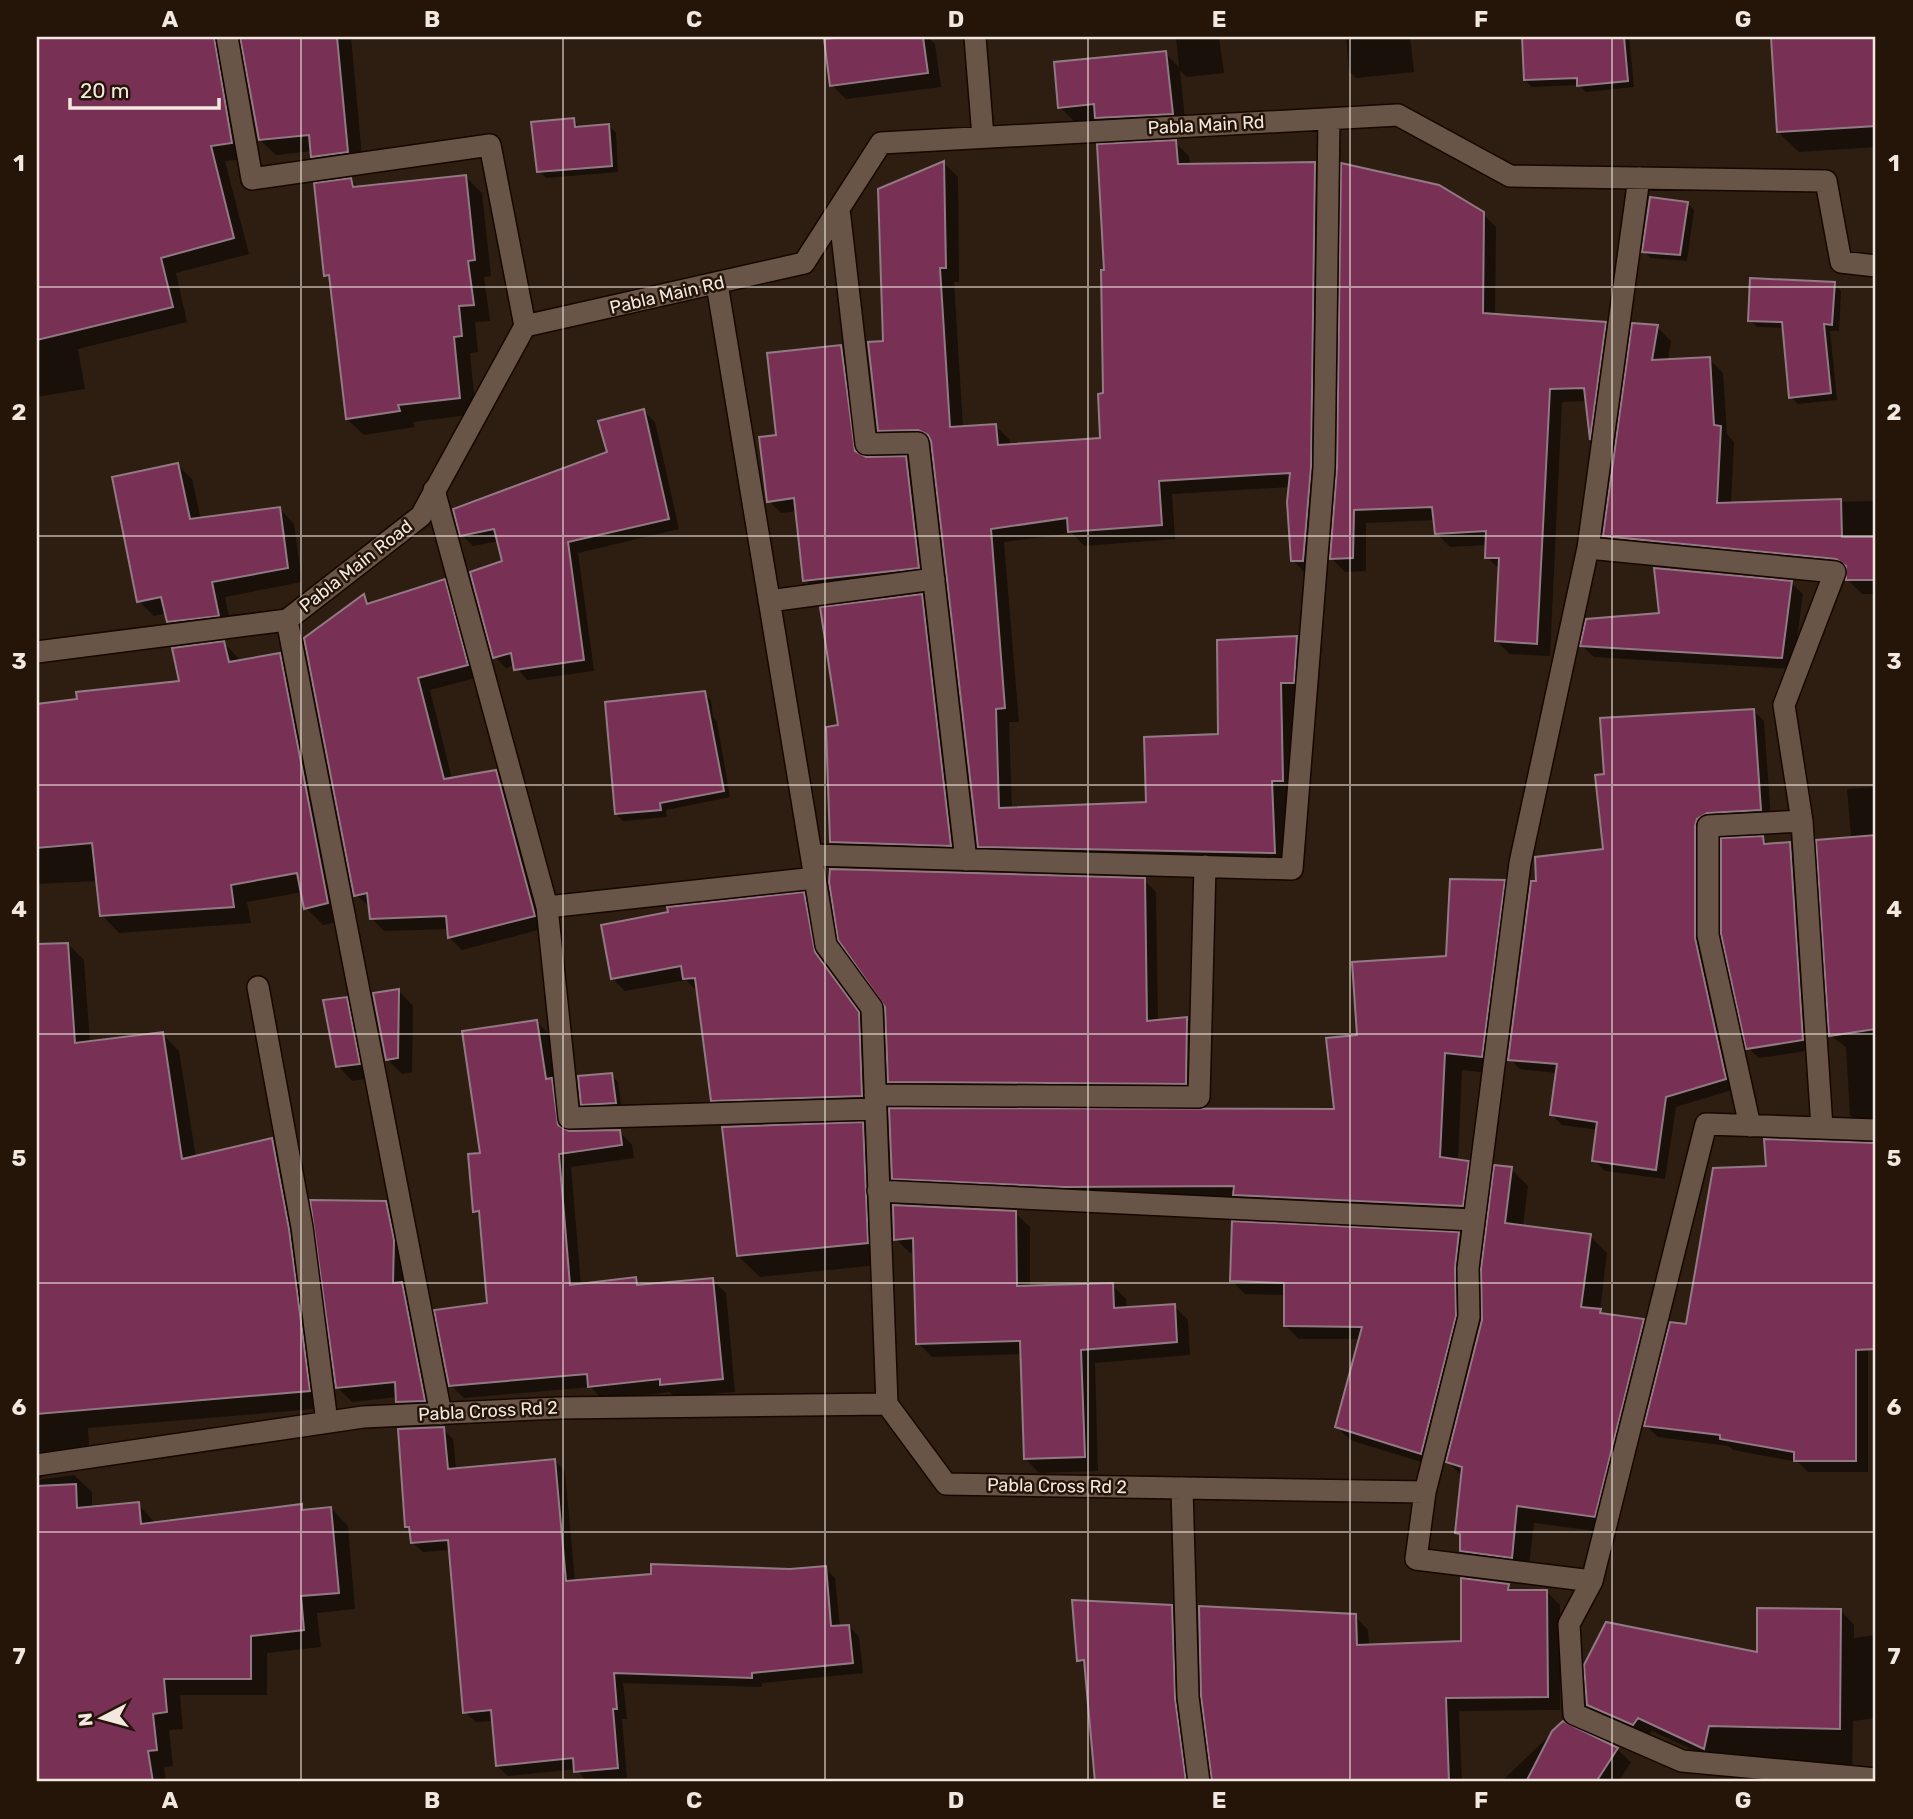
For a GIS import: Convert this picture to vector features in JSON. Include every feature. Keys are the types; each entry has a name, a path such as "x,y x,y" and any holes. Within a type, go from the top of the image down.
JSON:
{"street":[{"path":"227,37 252,179 490,145 525,326"},
{"path":"975,37 983,137"},
{"name":"Pabla Main Rd","path":"525,326 804,263 881,143 1329,118 1398,115 1510,177 1826,181 1841,262 1876,266"},
{"path":"811,855 1292,869 1324,468 1329,118"},
{"path":"1592,1581 1416,1559 1425,1492 1469,1317 1468,1268 1473,1220 1520,863 1588,548 1639,178"},
{"path":"839,209 866,444 918,443 966,860"},
{"path":"717,284 826,945 872,1008 887,1404"},
{"name":"Pabla Main Road","path":"37,652 287,620 421,516 525,326"},
{"path":"435,490 547,907 569,1118 875,1102 1199,1097 1205,866"},
{"path":"1588,548 1835,572 1784,705 1802,821 1822,1128"},
{"path":"769,601 934,579"},
{"path":"287,620 441,1413"},
{"path":"1750,1126 1708,935 1708,827 1802,821"},
{"path":"547,907 815,878"},
{"path":"258,987 302,1227 327,1422"},
{"path":"1876,1130 1706,1124 1592,1581 1569,1624 1574,1714 1682,1761 1876,1779"},
{"path":"878,1191 1473,1220"},
{"name":"Pabla Cross Rd 2","path":"37,1465 363,1417 639,1406 887,1404 946,1484 1425,1492"},
{"path":"1182,1488 1188,1697 1199,1782"}],"building":[{"path":"37,37 214,37 232,143 211,146 234,238 161,258 173,307 37,340"},
{"path":"240,37 337,37 348,152 311,157 309,135 259,140"},
{"path":"923,37 928,73 830,86 824,39"},
{"path":"1522,37 1624,37 1628,81 1577,86 1577,78 1524,80"},
{"path":"1771,37 1876,37 1876,126 1777,132"},
{"path":"1166,51 1173,114 1095,118 1094,104 1058,108 1054,62"},
{"path":"574,118 575,127 609,124 612,166 537,172 531,122"},
{"path":"1176,140 1178,164 1315,162 1311,467 1303,561 1291,561 1287,502 1290,473 1159,481 1162,525 1068,532 1067,518 991,529 1005,708 996,709 999,808 1146,802 1144,737 1218,734 1217,640 1297,636 1294,683 1281,683 1283,781 1272,781 1275,853 978,847 931,441 928,435 918,430 878,431 868,342 883,341 878,189 944,161 946,268 940,268 950,427 996,424 998,445 1100,438 1098,394 1103,393 1101,270 1104,270 1097,144"},
{"path":"1341,163 1439,185 1484,212 1483,313 1606,322 1590,440 1584,388 1550,389 1537,644 1495,641 1499,558 1485,558 1486,531 1435,534 1432,507 1354,510 1353,558 1330,559 1337,468"},
{"path":"466,175 475,260 468,261 474,305 459,306 462,336 454,337 460,398 398,405 400,411 346,419 329,275 324,276 314,183 351,178 353,187"},
{"path":"1650,197 1688,202 1680,255 1642,252"},
{"path":"1750,278 1835,282 1832,325 1824,324 1831,393 1789,398 1782,322 1748,321"},
{"path":"1632,323 1658,325 1652,360 1710,357 1714,425 1721,426 1717,503 1841,499 1842,537 1876,537 1876,580 1846,580 1846,566 1836,559 1603,536"},
{"path":"841,345 855,451 866,457 906,456 919,568 803,581 794,498 767,502 759,437 776,435 767,353"},
{"path":"644,409 669,519 568,542 584,660 514,670 511,653 493,658 470,572 502,561 494,529 460,536 453,509 607,452 598,421"},
{"path":"178,463 190,519 280,507 288,568 212,582 219,616 167,622 161,597 137,602 112,477"},
{"path":"1654,568 1792,581 1782,658 1580,646 1586,619 1659,613"},
{"path":"445,579 468,665 418,678 444,779 496,770 535,916 448,938 446,916 370,919 367,893 354,896 304,638 364,594 367,604"},
{"path":"922,594 951,846 830,842 826,727 838,725 820,607"},
{"path":"224,641 229,662 280,653 328,903 304,909 297,873 231,885 234,907 100,916 92,843 37,848 37,704 77,699 76,692 179,681 172,648"},
{"path":"705,691 724,791 660,803 661,810 615,814 605,702"},
{"path":"1754,709 1761,810 1707,813 1697,819 1695,826 1695,938 1726,1079 1666,1097 1656,1170 1592,1161 1597,1122 1550,1115 1557,1064 1508,1060 1531,881 1536,881 1535,857 1603,849 1595,775 1604,774 1600,718"},
{"path":"1876,835 1876,1029 1829,1036 1816,840"},
{"path":"1763,836 1764,844 1790,842 1803,1040 1746,1049 1721,934 1721,838"},
{"path":"830,869 1145,878 1147,1021 1187,1017 1186,1084 888,1082 885,1007 838,940 829,882"},
{"path":"1450,879 1505,880 1482,1057 1445,1053 1440,1157 1469,1161 1463,1206 1233,1195 1234,1186 1064,1187 892,1179 889,1108 1334,1109 1326,1038 1357,1035 1352,962 1446,956"},
{"path":"804,892 815,952 859,1012 862,1096 711,1101 695,978 683,979 681,966 611,979 601,925 668,912 667,907"},
{"path":"68,943 75,1043 163,1032 182,1159 272,1138 289,1229 310,1391 37,1414 37,944"},
{"path":"399,989 398,1058 386,1060 373,993"},
{"path":"347,997 360,1064 336,1067 323,1000"},
{"path":"537,1020 546,1079 552,1078 558,1125 569,1131 620,1130 622,1145 559,1154 570,1285 636,1277 637,1285 713,1278 723,1379 660,1385 660,1379 588,1387 587,1374 449,1386 434,1310 487,1303 479,1211 473,1212 468,1154 480,1153 462,1031"},
{"path":"612,1073 616,1103 581,1105 578,1076"},
{"path":"863,1122 868,1243 737,1256 722,1127"},
{"path":"1764,1139 1876,1143 1876,1349 1856,1350 1856,1461 1794,1461 1794,1452 1720,1439 1720,1435 1644,1426 1670,1322 1686,1324 1713,1168 1766,1166"},
{"path":"1494,1165 1512,1167 1505,1223 1591,1234 1581,1307 1601,1309 1600,1313 1644,1319 1595,1517 1517,1506 1512,1558 1460,1551 1460,1534 1455,1533 1462,1467 1446,1462 1482,1320 1481,1269"},
{"path":"310,1200 386,1201 394,1240 393,1283 402,1282 425,1401 396,1402 395,1382 336,1388"},
{"path":"893,1205 1016,1211 1017,1286 1113,1283 1114,1308 1175,1304 1177,1342 1081,1350 1085,1457 1024,1459 1020,1341 916,1344 913,1238 894,1240"},
{"path":"1232,1221 1459,1232 1455,1268 1456,1316 1421,1454 1335,1427 1362,1327 1284,1326 1284,1283 1230,1281"},
{"path":"444,1427 448,1469 555,1459 566,1581 651,1574 651,1564 790,1569 826,1566 831,1626 849,1625 853,1663 752,1673 752,1678 614,1673 617,1709 613,1709 618,1768 574,1772 573,1758 496,1766 491,1710 463,1713 448,1540 411,1543 409,1527 405,1527 398,1429"},
{"path":"76,1484 77,1508 139,1502 141,1524 302,1504 302,1510 331,1507 339,1593 301,1596 304,1630 251,1636 251,1679 164,1679 167,1712 153,1714 157,1750 148,1751 153,1782 37,1782 37,1486"},
{"path":"1461,1578 1509,1584 1508,1590 1547,1590 1548,1697 1446,1698 1449,1782 1212,1782 1201,1696 1199,1606 1356,1614 1357,1645 1461,1641"},
{"path":"1072,1600 1172,1605 1175,1698 1186,1782 1095,1782 1084,1660 1077,1661"},
{"path":"1757,1608 1841,1609 1840,1729 1709,1726 1704,1749 1638,1718 1633,1725 1587,1705 1584,1665 1606,1622 1757,1652"},
{"path":"1563,1721 1618,1748 1596,1782 1526,1782 1552,1731"}]}
